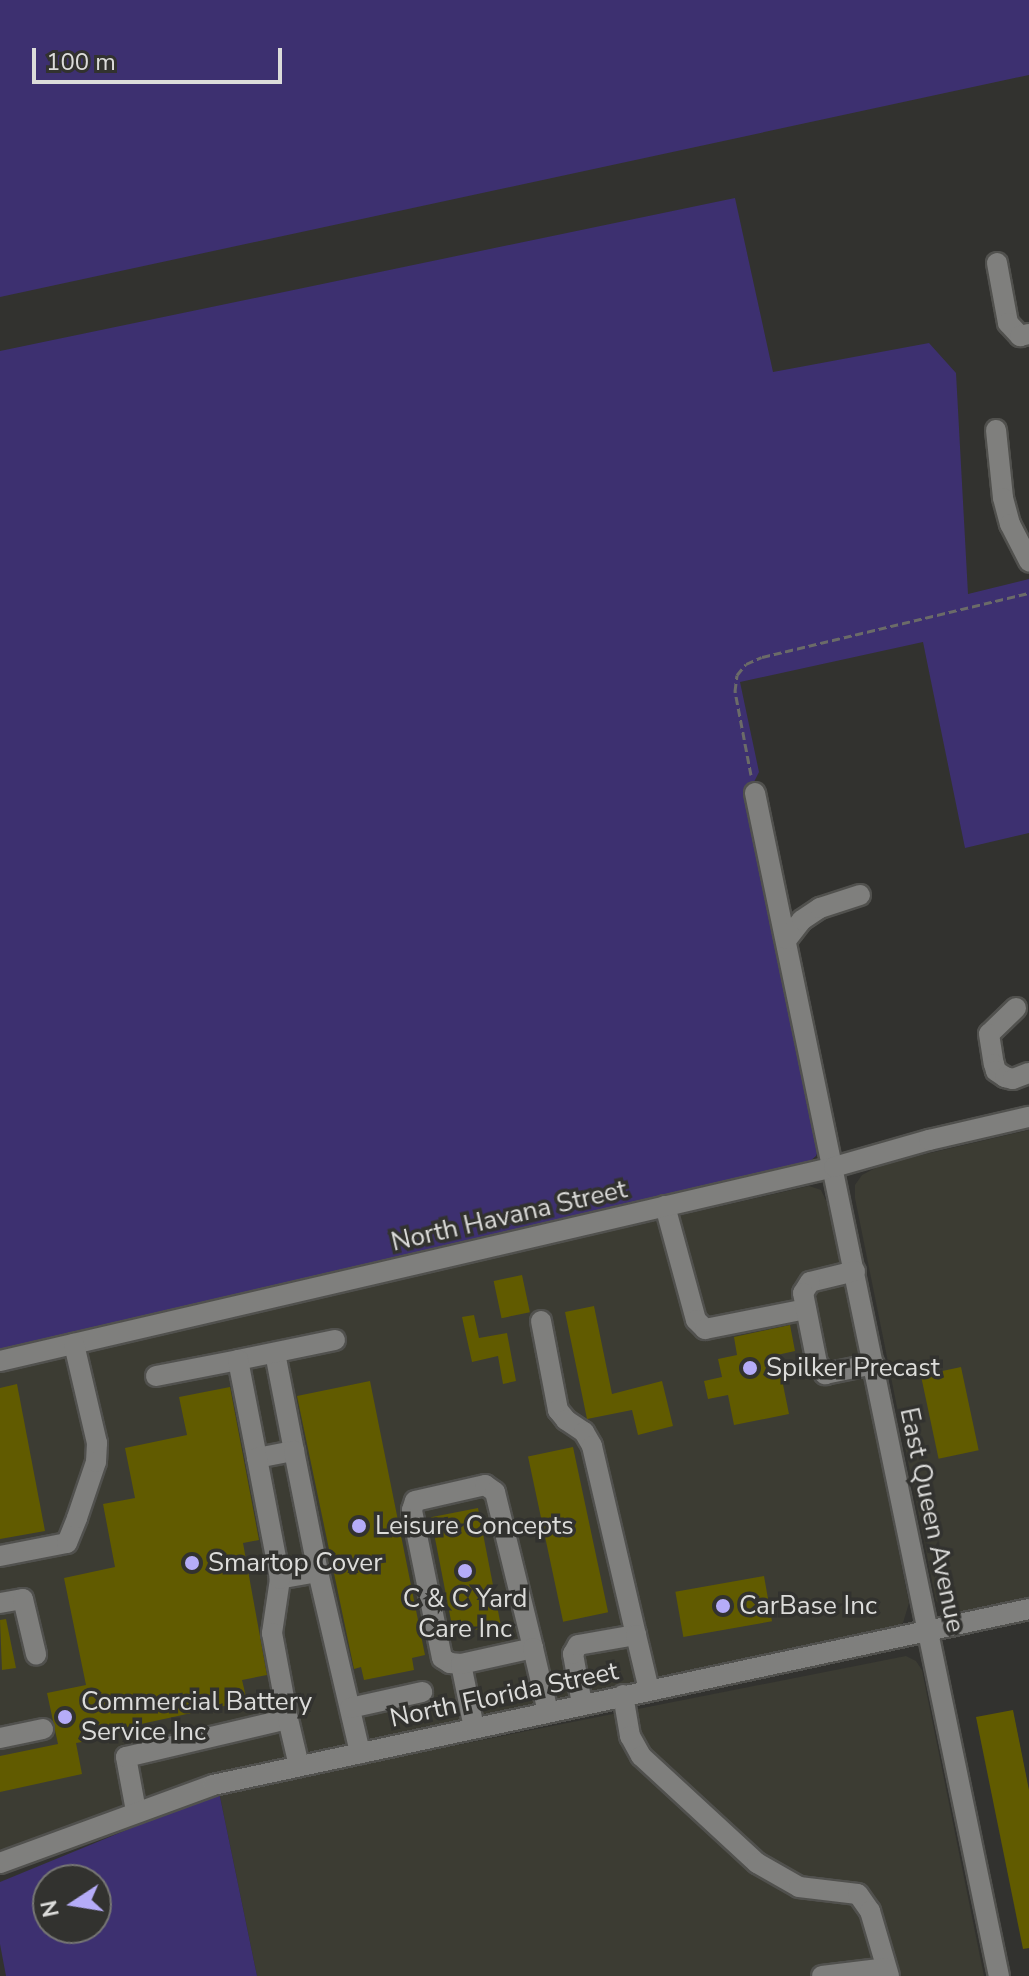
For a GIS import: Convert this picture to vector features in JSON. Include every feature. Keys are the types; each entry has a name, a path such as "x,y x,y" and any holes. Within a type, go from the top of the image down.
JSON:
{"street":[{"path":"997,263 1008,323 1024,335"},
{"path":"996,430 1003,498 1010,524 1029,561"},
{"name":"East Queen Avenue","path":"755,793 999,1976"},
{"path":"787,939 802,920 820,908 860,895"},
{"path":"1016,1008 989,1034 994,1064 996,1071 1005,1077 1029,1073"},
{"name":"North Havana Street","path":"0,1361 834,1167 929,1140 1029,1117"},
{"path":"665,1206 696,1320 705,1329 806,1309"},
{"path":"855,1271 810,1282 803,1293 817,1363 825,1374 874,1364"},
{"path":"541,1321 558,1410 566,1420 584,1432 592,1446 649,1690"},
{"path":"156,1376 335,1340"},
{"path":"0,1556 67,1543 77,1518 96,1462 97,1443 74,1344"},
{"path":"275,1353 318,1572 360,1753"},
{"path":"238,1360 280,1579 272,1633 299,1766"},
{"path":"257,1458 294,1451"},
{"path":"533,1648 461,1664 442,1658 412,1510 415,1501 485,1485 495,1492 533,1648 548,1712"},
{"path":"280,1579 318,1572"},
{"path":"0,1603 23,1599 36,1654"},
{"name":"North Florida Street","path":"0,1863 213,1785 1029,1609"},
{"path":"582,1704 573,1654 578,1645 636,1635"},
{"path":"461,1664 474,1728"},
{"path":"350,1708 422,1692"},
{"path":"623,1695 630,1736 641,1756 757,1863 799,1887 858,1894 870,1911 888,1972 822,1976"},
{"path":"136,1811 126,1757 288,1719"},
{"path":"0,1738 43,1729"}],"path":[{"path":"755,793 736,702 737,675 754,660 1029,593"}],"shaded area":[{"path":"0,0 1029,0 1029,75 0,297"},
{"path":"735,198 773,372 929,343 956,373 968,594 1029,579 1029,833 965,848 923,642 740,682 759,772 749,792 819,1148 816,1156 802,1168 0,1355 0,351"},
{"path":"1029,1130 1029,1601 953,1615 936,1601 855,1198 855,1185 862,1175 883,1164"},
{"path":"809,1186 821,1190 831,1211 909,1603 903,1623 892,1630 210,1774 21,1847 0,1849 0,1371"},
{"path":"906,1656 916,1661 922,1670 984,1976 257,1976 219,1792"},
{"path":"219,1792 257,1976 6,1976 0,1944 0,1882 32,1869 32,1944 112,1944 112,1864 44,1864"}],"building":[{"path":"522,1275 530,1312 502,1318 494,1281"},
{"path":"594,1306 612,1394 662,1381 673,1426 638,1435 632,1410 587,1419 565,1312"},
{"path":"474,1315 479,1338 507,1333 516,1381 503,1384 498,1356 472,1362 462,1317"},
{"name":"Spilker Precast","path":"790,1325 795,1351 777,1355 789,1414 734,1425 728,1395 708,1399 704,1381 722,1377 718,1359 737,1355 734,1337"},
{"path":"961,1367 979,1450 939,1459 921,1376"},
{"name":"Leisure Concepts","path":"370,1381 425,1655 412,1658 414,1670 364,1680 361,1667 354,1669 297,1396"},
{"path":"17,1384 45,1531 0,1539 0,1388"},
{"name":"Smartop Cover","path":"230,1387 259,1540 243,1543 267,1675 242,1680 247,1701 81,1737 82,1742 76,1743 82,1774 0,1792 0,1756 58,1744 47,1693 86,1685 64,1578 115,1567 103,1504 135,1498 125,1448 187,1435 179,1397"},
{"path":"573,1447 608,1612 563,1622 528,1457"},
{"name":"C & C Yard Care Inc","path":"478,1508 501,1625 454,1634 431,1517"},
{"name":"CarBase Inc","path":"764,1576 772,1621 683,1637 675,1592"},
{"path":"6,1619 16,1668 2,1670 0,1620"},
{"path":"1013,1710 1029,1790 1029,1948 1023,1949 976,1717"}],"place":[{"name":"Spilker Precast","path":"750,1368"},
{"name":"Leisure Concepts","path":"359,1526"},
{"name":"Smartop Cover","path":"192,1563"},
{"name":"C & C Yard Care Inc","path":"465,1571"},
{"name":"CarBase Inc","path":"723,1606"},
{"name":"Commercial Battery Service Inc","path":"65,1717"}]}
